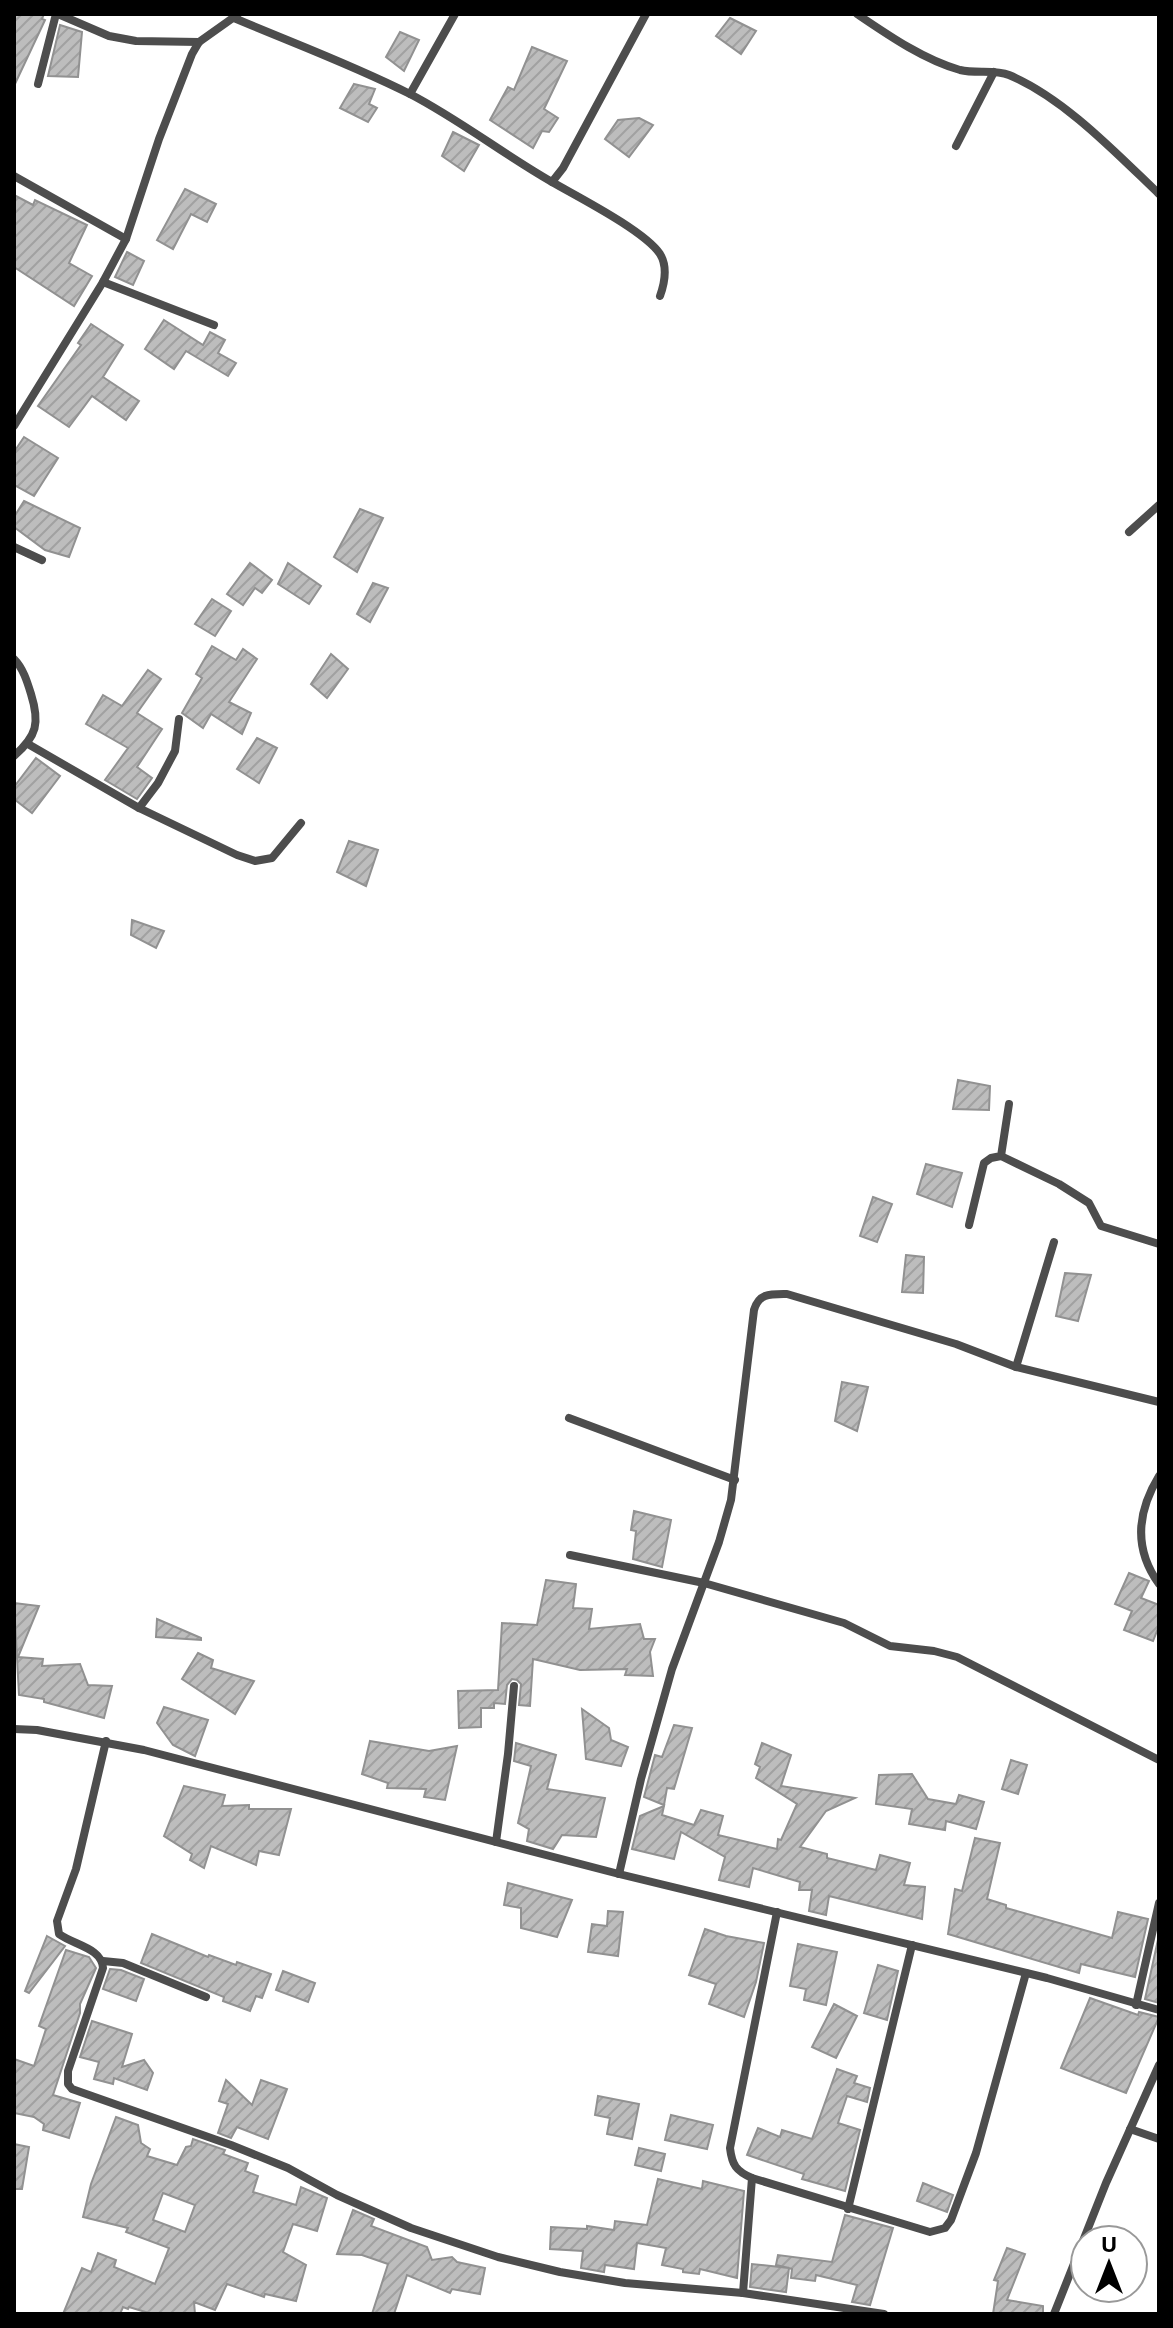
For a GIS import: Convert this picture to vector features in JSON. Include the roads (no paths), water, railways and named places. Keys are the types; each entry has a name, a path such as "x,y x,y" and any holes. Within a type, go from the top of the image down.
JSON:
{"street":[{"path":"38,84 57,14 109,36 136,41 199,42"},
{"path":"410,94 455,14"},
{"path":"552,182 563,168 646,14"},
{"path":"857,14 941,63 962,70 1006,73 1056,103 1159,194"},
{"path":"14,426 126,239 159,139 199,42 236,16 410,94 463,123 519,163 636,233 659,252 665,266 660,296"},
{"path":"956,146 994,72"},
{"path":"14,176 126,239"},
{"path":"103,282 214,325"},
{"path":"1129,532 1159,505"},
{"path":"14,547 42,560"},
{"path":"14,659 27,680 36,708 36,722 28,744 14,756"},
{"path":"139,808 158,783 175,751 179,719"},
{"path":"28,744 139,808 255,861 272,858 301,823"},
{"path":"1001,1156 1009,1104"},
{"path":"969,1225 984,1163 1001,1156 1059,1184 1089,1203 1101,1226 1159,1244"},
{"path":"1016,1367 1054,1242"},
{"path":"619,1874 641,1779 672,1669 723,1528 735,1480 756,1301 762,1296 787,1294 956,1344 1016,1367 1159,1402"},
{"path":"569,1418 735,1480"},
{"path":"1159,1476 1147,1496 1140,1519 1139,1538 1148,1565 1159,1584"},
{"path":"570,1555 704,1583 844,1623 890,1646 957,1657 1159,1760"},
{"path":"496,1842 514,1686"},
{"path":"14,1729 106,1741 619,1874 1026,1973 1159,2010"},
{"path":"106,1741 76,1869 57,1921 59,1934 96,1952 103,1961 68,2071 68,2084 72,2089 245,2151 288,2168 337,2195 411,2228 498,2257 625,2283 743,2293 884,2314"},
{"path":"1136,2005 1159,1903"},
{"path":"777,1912 730,2148 732,2162 738,2172 752,2178 930,2232 945,2228 951,2220 976,2153 1026,1973"},
{"path":"848,2209 912,1945"},
{"path":"103,1961 123,1963 206,1997"},
{"path":"1054,2314 1159,2065"},
{"path":"1130,2129 1159,2139"},
{"path":"743,2293 752,2178"}]}
